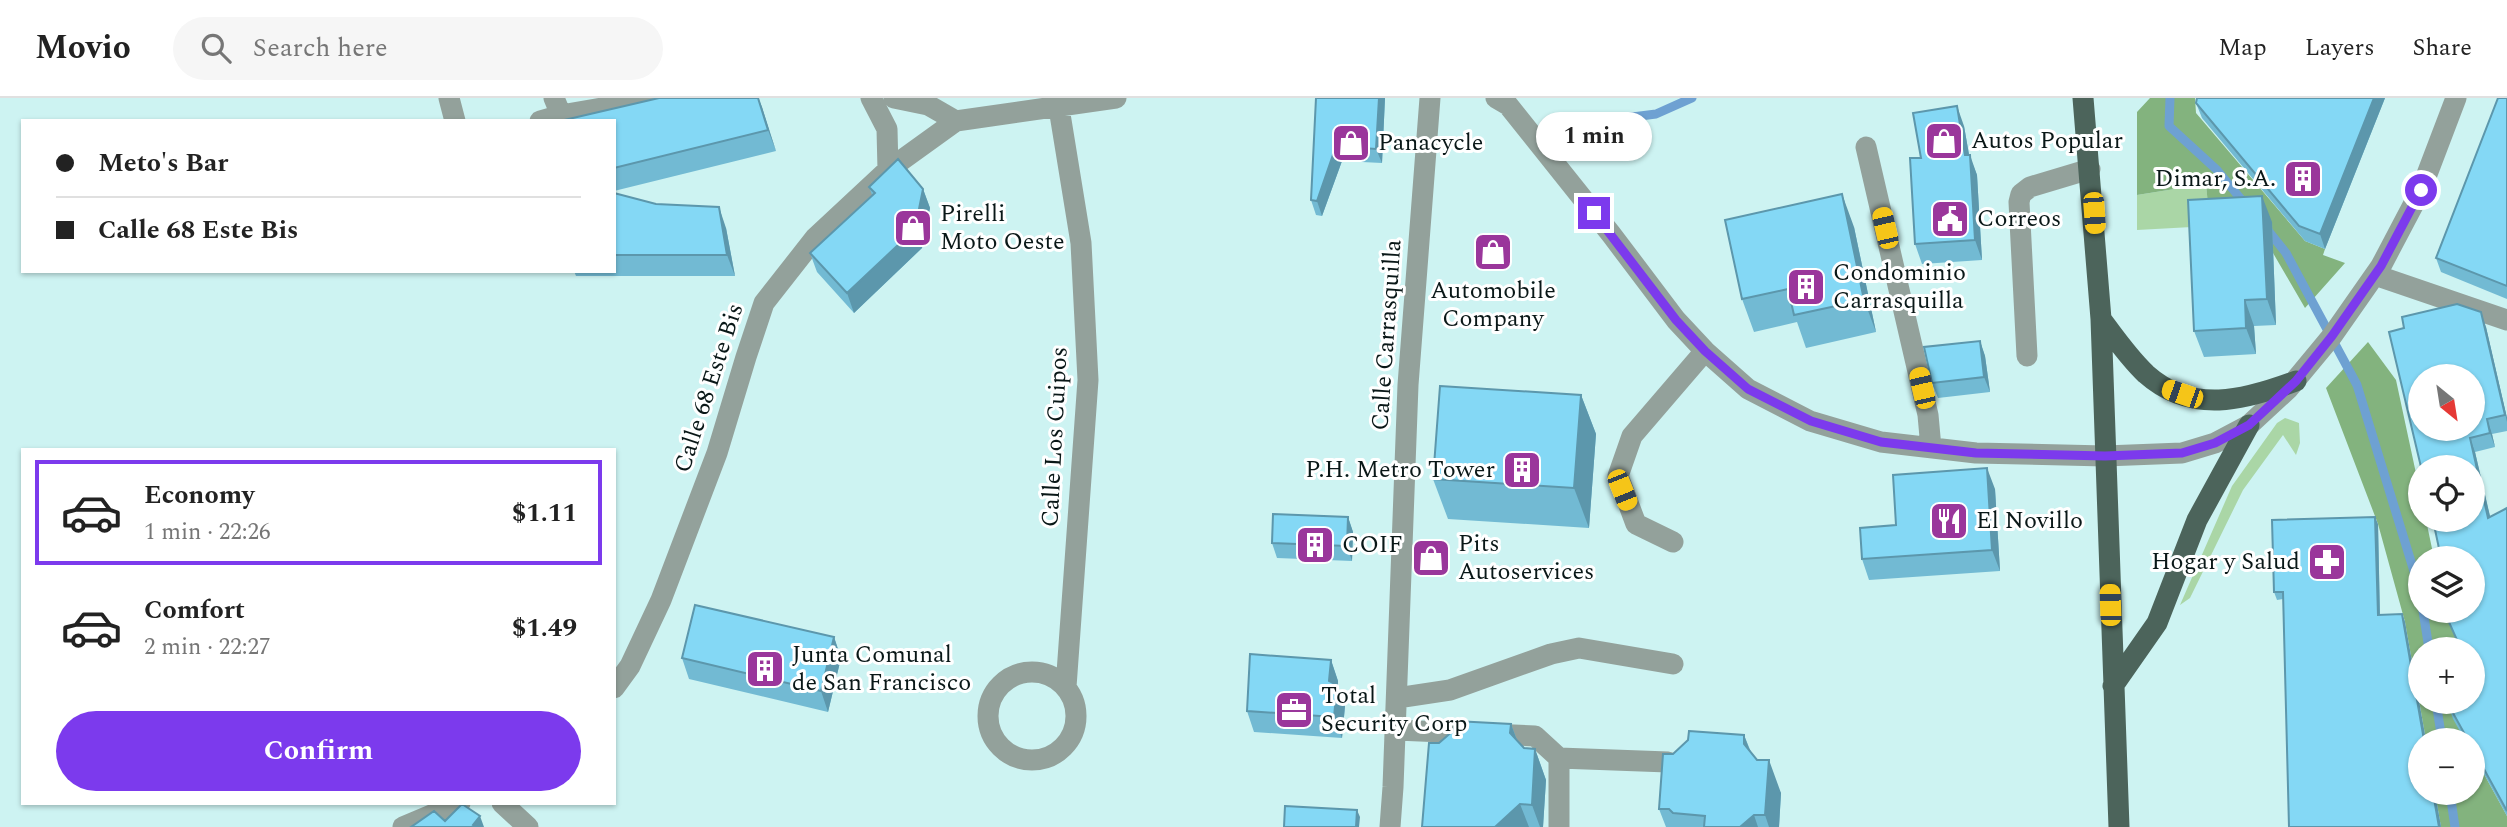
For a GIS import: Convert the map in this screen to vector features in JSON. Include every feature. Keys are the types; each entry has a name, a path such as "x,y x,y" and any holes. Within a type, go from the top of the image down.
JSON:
{"main road":[{"path":"2083,98 2101,319 2119,827"},
{"path":"2101,319 2147,375 2166,388 2197,399 2227,401 2260,394 2301,376"},
{"path":"2113,686 2157,623 2197,520 2249,425"}],"street":[{"path":"449,98 454,119"},
{"path":"543,119 558,107 661,98"},
{"path":"870,98 887,130 888,170"},
{"path":"894,98 928,104 956,121"},
{"name":"Calle 68 Este Bis","path":"616,685 630,666 661,600 718,453 764,303 815,238 888,170 956,121 1116,98"},
{"name":"Calle Carrasquilla","path":"1390,827 1408,385 1430,98"},
{"path":"1496,98 1508,105 1676,320 1705,351 1748,389 1811,421 1881,442 1976,453 2105,456 2182,453 2215,443 2249,425 2301,376 2375,275 2421,190 2456,98"},
{"name":"Calle Los Cuipos","path":"1059,108 1081,243 1088,380 1066,687 1073,698 1075,724 1063,747 1041,759 1015,757 993,738 988,724 988,710 992,696 1001,684 1013,676 1034,672 1055,678 1066,687"},
{"path":"1866,147 1928,415 1931,448"},
{"path":"2027,356 2019,202 2021,194 2030,187 2090,169"},
{"path":"2375,275 2507,320"},
{"path":"1673,542 1636,524 1618,476 1632,436 1705,351"},
{"path":"1397,698 1450,690 1551,654 1579,648 1673,664"},
{"path":"1396,730 1535,736 1559,758 1668,762"},
{"path":"1559,758 1559,827"},
{"path":"404,827 455,805"},
{"path":"504,805 528,827"}],"green space":[{"path":"2150,98 2195,98 2196,113 2305,241 2325,249 2323,255 2345,263 2305,308 2273,253 2250,224 2210,226 2206,184 2137,195 2137,112"},
{"path":"2206,184 2210,226 2137,230 2137,195"},
{"path":"2368,342 2396,380 2412,455 2408,455 2408,532 2429,532 2431,546 2408,546 2408,623 2450,623 2456,637 2408,639 2378,524 2326,388"},
{"path":"2285,418 2299,423 2300,443 2296,455 2283,435 2243,490 2190,598 2180,605 2232,486 2277,423"},
{"path":"2421,714 2463,714 2454,719 2459,728 2424,728"},
{"path":"2485,776 2507,816 2507,827 2441,827 2437,805 2485,805"}],"building":[{"path":"659,98 758,98 768,130 616,168 616,119 569,119"},
{"path":"1316,98 1379,98 1376,149 1336,146 1317,201 1311,200"},
{"name":"Dimar, S.A.","path":"2197,98 2374,98 2320,234 2299,226 2196,103"},
{"path":"2498,98 2507,98 2507,286 2436,258"},
{"path":"1957,106 1965,155 1970,155 1975,240 1915,244 1910,158 1921,158 1913,113"},
{"path":"898,159 923,189 915,229 847,293 810,253 875,193 869,187"},
{"path":"616,194 656,204 719,207 727,255 616,255"},
{"name":"Condominio Carrasquilla","path":"1842,194 1864,300 1794,315 1788,289 1742,299 1725,220"},
{"path":"2262,196 2267,299 2245,300 2246,328 2194,331 2188,200"},
{"path":"2457,304 2481,312 2505,415 2487,419 2490,433 2485,434 2485,364 2408,364 2408,412 2389,332 2404,328 2402,317"},
{"path":"1980,341 1984,377 1932,383 1924,347"},
{"path":"1440,386 1581,395 1574,488 1433,479"},
{"path":"2415,441 2471,441 2474,455 2418,455"},
{"name":"El Novillo","path":"1987,468 1992,550 1862,559 1860,528 1896,525 1893,475"},
{"path":"2485,505 2488,518 2507,508 2507,811 2485,771 2485,728 2461,728 2454,714 2485,714 2485,637 2456,637 2449,623 2485,623 2485,546 2438,546 2436,532 2485,532"},
{"path":"1273,514 1348,517 1347,546 1272,543"},
{"path":"2375,517 2378,615 2402,614 2408,648 2408,714 2419,714 2422,728 2408,728 2408,805 2435,805 2439,827 2289,827 2283,592 2274,592 2272,520"},
{"name":"Junta Comunal de San Francisco","path":"695,605 834,637 821,691 682,658"},
{"path":"1250,654 1331,660 1329,681 1337,685 1334,717 1247,711"},
{"path":"1455,721 1511,724 1510,733 1524,748 1535,749 1532,805 1520,804 1495,827 1422,827 1429,743 1439,743 1454,730"},
{"path":"1689,731 1744,735 1744,744 1757,760 1769,760 1765,815 1754,815 1740,827 1704,827 1705,816 1659,809 1663,754 1673,754 1688,740"},
{"path":"461,805 480,816 473,825 477,827 411,827 434,811 445,821"},
{"path":"1285,806 1357,810 1356,827 1284,827"}],"waterway":[{"path":"1564,134 1585,123 1656,114 1692,98"},
{"path":"2170,98 2169,126 2217,170 2245,204"},
{"path":"2266,228 2286,253 2357,385 2408,552"},
{"path":"2425,623 2427,637"},
{"path":"2438,714 2440,728"},
{"path":"2452,805 2455,827"}],"place":[{"name":"Autos Popular","path":"1944,141"},
{"name":"Panacycle","path":"1351,143"},
{"name":"Dimar, S.A.","path":"2303,179"},
{"name":"Correos","path":"1950,219"},
{"name":"Pirelli Moto Oeste","path":"913,228"},
{"name":"Automobile Company","path":"1493,252"},
{"name":"Condominio Carrasquilla","path":"1806,287"},
{"name":"P.H. Metro Tower","path":"1522,470"},
{"name":"El Novillo","path":"1949,521"},
{"name":"COIF","path":"1315,545"},
{"name":"Pits Autoservices","path":"1431,558"},
{"name":"Hogar y Salud","path":"2327,562"},
{"name":"Junta Comunal de San Francisco","path":"765,669"},
{"name":"Total Security Corp","path":"1294,710"}],"route":[{"path":"1594,213 1676,320 1705,351 1748,389 1811,421 1881,442 1976,453 2154,455 2182,453 2215,443 2249,425 2296,381 2332,336 2381,266 2421,190"}]}
